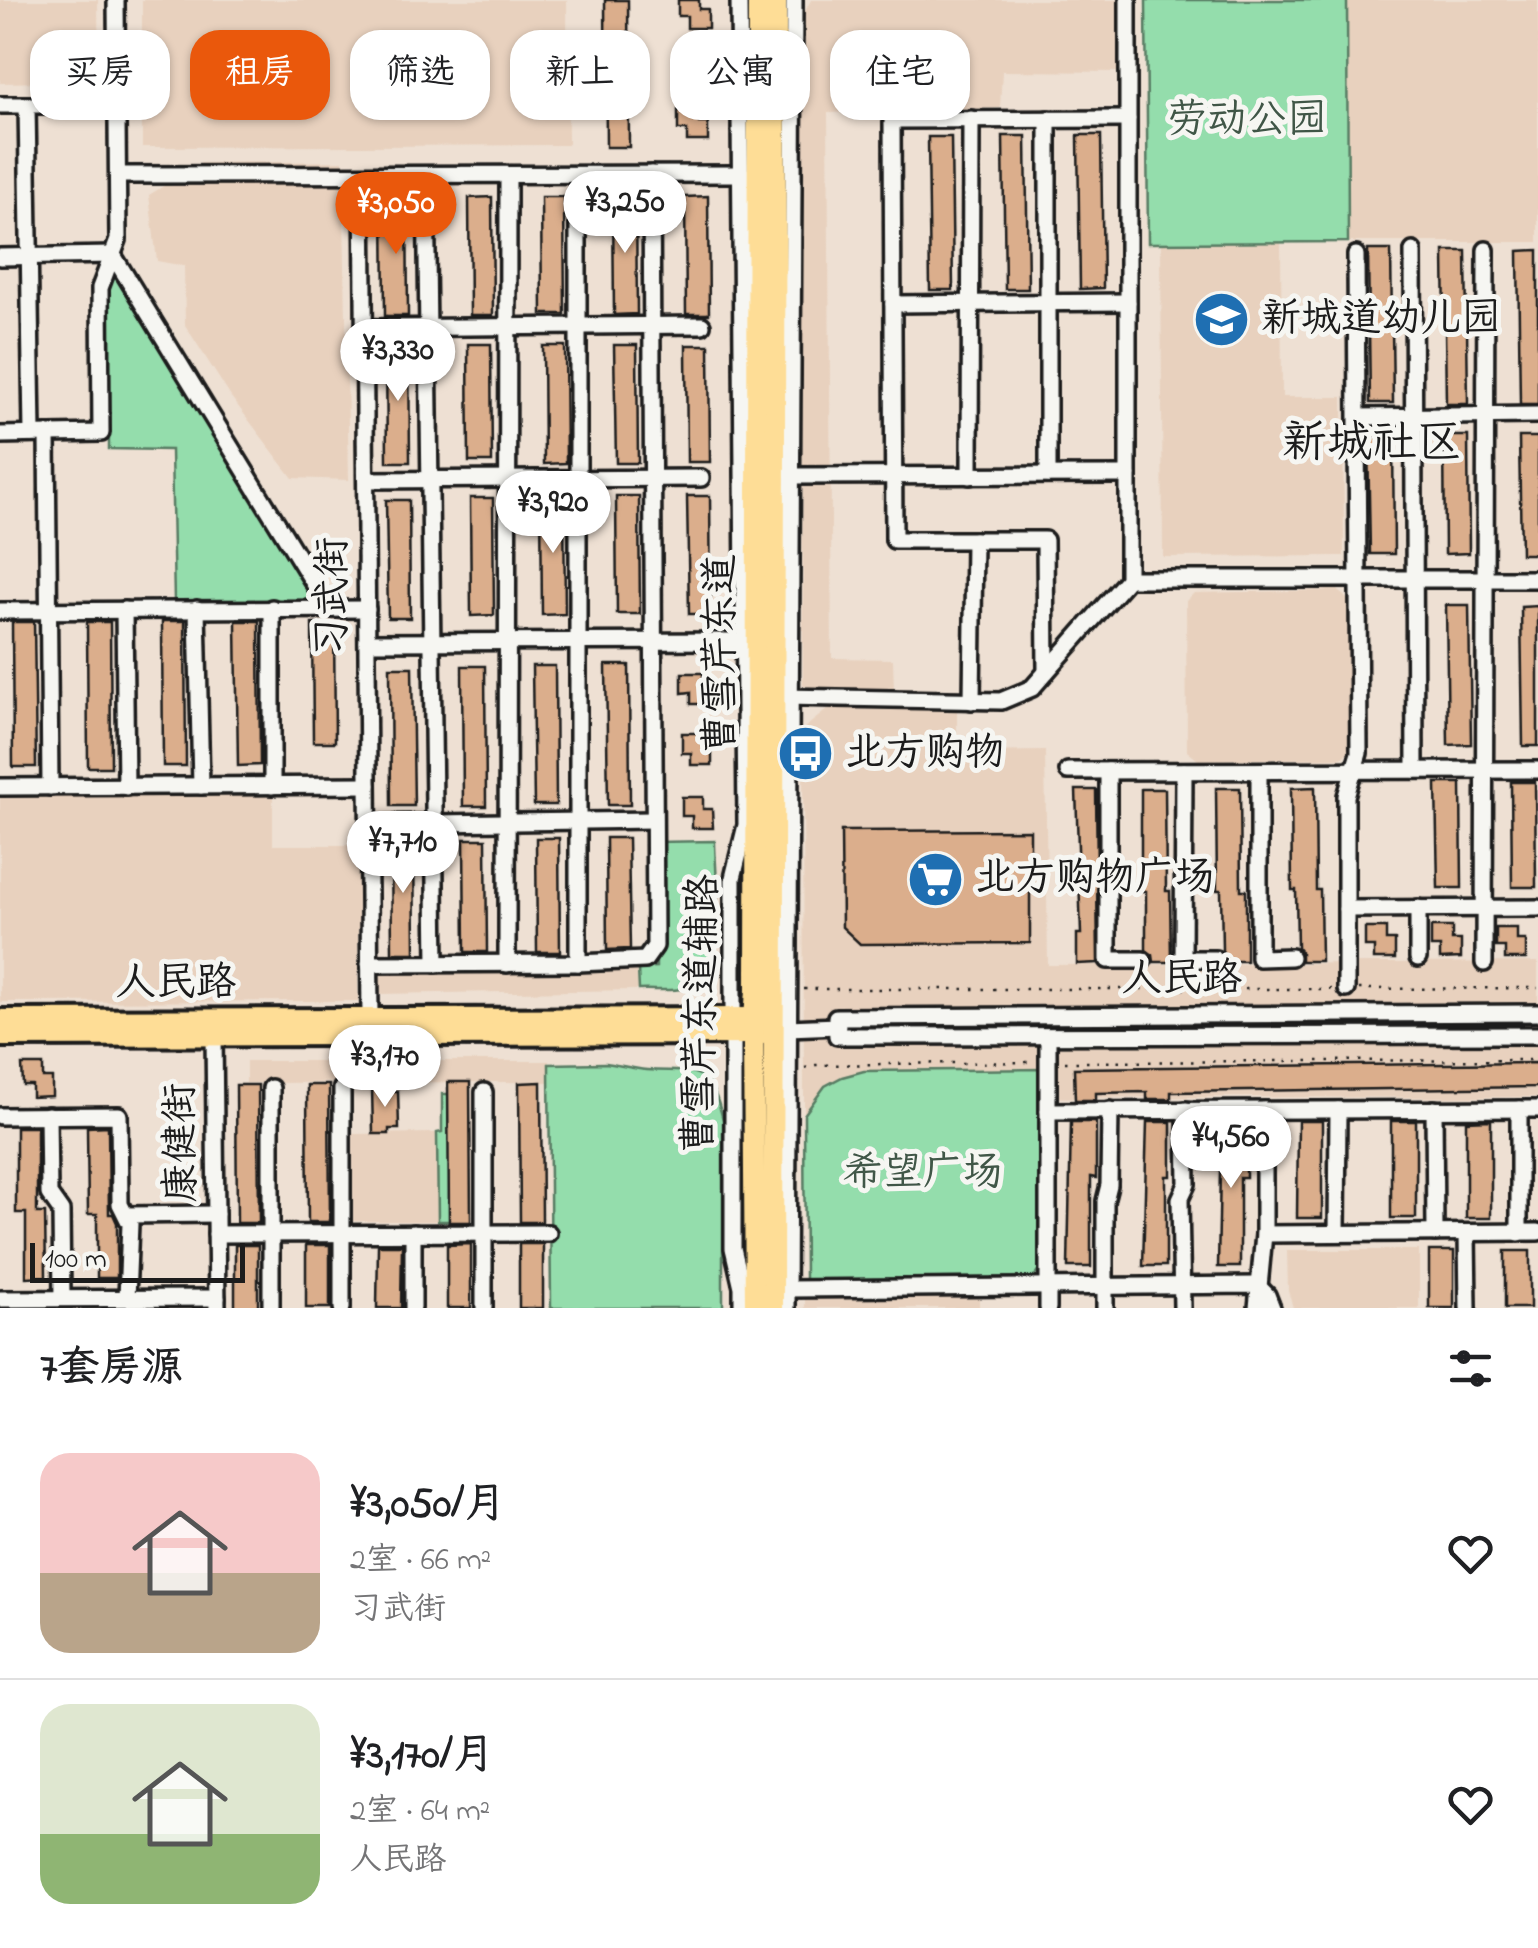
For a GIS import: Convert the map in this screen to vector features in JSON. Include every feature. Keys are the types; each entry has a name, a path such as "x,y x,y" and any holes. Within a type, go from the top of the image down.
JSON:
{"main road":[{"name":"曹雪芹东道","path":"755,1308 758,0"},
{"name":"曹雪芹东道","path":"773,1308 758,1026 782,697 776,0"},
{"name":"人民路","path":"0,1020 370,1018 758,1026"},
{"name":"人民路","path":"0,1036 758,1026"}],"street":[{"path":"116,0 116,30"},
{"name":"曹雪芹东道辅路","path":"738,0 746,825 734,878 758,1026 732,1248 742,1287 742,1308"},
{"name":"曹雪芹东道辅路","path":"758,1026 788,983 782,697 791,476 794,0"},
{"path":"782,697 1001,701 1032,688 1128,579 1128,0"},
{"path":"0,105 27,105 28,257 50,610 50,787"},
{"path":"1048,119 1048,475"},
{"path":"1046,672 1045,540 894,540 892,120 1128,119"},
{"path":"0,435 101,433 100,288 118,240 117,120"},
{"path":"970,476 971,120"},
{"path":"369,964 578,964 645,960 655,946 651,174"},
{"path":"118,176 742,174"},
{"name":"习武街","path":"363,176 370,1018"},
{"path":"426,176 436,964"},
{"path":"507,964 508,176"},
{"path":"578,176 578,964"},
{"path":"1414,250 1414,770"},
{"path":"1484,963 1486,250"},
{"path":"0,257 113,255"},
{"path":"113,255 328,608"},
{"path":"1346,989 1346,796 1356,770 1360,579 1356,256"},
{"path":"893,304 1128,302"},
{"path":"364,328 702,325"},
{"path":"1358,417 1538,415"},
{"path":"791,476 1128,475"},
{"path":"366,480 701,478"},
{"path":"972,701 974,540"},
{"path":"1128,579 1538,579"},
{"path":"272,608 272,786"},
{"path":"0,611 367,608"},
{"path":"197,609 201,786"},
{"path":"124,610 126,786"},
{"path":"367,642 744,641"},
{"path":"1259,770 1259,958 1291,957"},
{"path":"1068,771 1538,770"},
{"path":"1108,771 1108,960 1142,960"},
{"path":"1184,771 1183,959 1215,958"},
{"path":"0,787 368,786"},
{"path":"368,824 653,820"},
{"path":"1418,908 1418,958"},
{"path":"1346,909 1538,908"},
{"name":"人民路","path":"1538,1013 836,1017 836,1036 1538,1035"},
{"name":"曹雪芹东道辅路","path":"758,1026 788,1082 787,1308"},
{"name":"人民路","path":"758,1026 838,1026"},
{"name":"康健街","path":"214,1036 218,1303"},
{"path":"1048,1038 1048,1308"},
{"path":"271,1088 271,1308"},
{"path":"342,1088 342,1308"},
{"path":"484,1092 484,1308"},
{"path":"1519,1109 1519,1232"},
{"path":"1048,1111 1538,1109"},
{"path":"1105,1308 1110,1110"},
{"path":"1182,1308 1180,1199 1187,1184 1186,1110"},
{"path":"1257,1308 1264,1234 1264,1110"},
{"path":"1338,1110 1338,1233"},
{"path":"1434,1110 1434,1233"},
{"path":"48,1115 50,1194 62,1211 62,1298"},
{"path":"0,1116 119,1115 120,1204 130,1224 128,1298"},
{"path":"126,1215 216,1214"},
{"path":"1264,1234 1538,1232"},
{"path":"413,1233 413,1308"},
{"path":"216,1234 548,1233"},
{"path":"1468,1233 1468,1308"},
{"path":"787,1289 1257,1285 1268,1295 1272,1308"},
{"path":"0,1299 128,1298 218,1303"}],"path":[{"path":"788,983 813,990 1538,988"},
{"path":"788,1082 801,1070 816,1064 1538,1060"}],"shaded area":[{"path":"0,0 98,0 98,30 30,30 30,82 0,83"},
{"path":"142,0 567,0 567,30 510,30 510,120 568,120 568,145 142,147 142,120 170,120 170,30 142,30"},
{"path":"811,0 1120,0 1120,72 1002,71 1000,108 970,109 970,30 830,30 832,658 893,659 894,691 818,693 803,684 801,120 810,120 810,30 801,30 801,19"},
{"path":"1347,0 1538,0 1538,242 1348,242"},
{"path":"343,161 349,480 293,478 231,397 185,325 184,266 157,261 149,195 201,163"},
{"path":"1281,242 1282,397 1343,397 1344,556 1163,557 1161,243"},
{"path":"1338,590 1349,601 1350,750 1342,758 1198,760 1187,751 1186,601 1194,593"},
{"path":"833,705 957,705 957,752 1045,751 1048,965 1538,962 1538,1097 815,1098 804,1115 803,729"},
{"path":"0,795 273,796 273,845 358,845 358,1001 0,1002"},
{"path":"377,966 656,967 638,968 638,990 377,994"},
{"path":"246,1061 549,1061 549,1082 246,1083"},
{"path":"437,1133 438,1221 351,1221 349,1134"},
{"path":"1287,1250 1419,1250 1419,1308 1293,1308 1288,1291"},
{"path":"979,1297 979,1308 805,1308 805,1299"}],"green space":[{"name":"劳动公园","path":"1146,0 1347,0 1348,242 1148,243"},
{"path":"119,264 332,603 174,602 171,450 109,449 109,265"},
{"path":"715,841 716,941 705,976 681,989 639,990 638,968 656,967 655,842"},
{"path":"606,1063 698,1074 712,1088 723,1120 723,1308 551,1308 549,1064"},
{"name":"希望广场","path":"1041,1069 1042,1266 1034,1277 805,1280 804,1115 825,1086 864,1071"},
{"path":"442,1094 449,1094 450,1221 438,1221 437,1133 442,1132"}],"building":[{"path":"605,0 628,0 628,30 605,30"},
{"path":"678,0 699,0 699,9 708,9 708,28 687,28 687,16 678,16"},
{"path":"606,120 629,120 629,147 606,147"},
{"path":"678,120 708,123 708,141 687,141 687,130 678,130"},
{"path":"1078,135 1101,135 1103,288 1080,289"},
{"path":"1003,136 1026,136 1028,289 1005,289"},
{"path":"928,137 951,137 953,290 930,290"},
{"path":"708,196 709,314 686,314 685,197"},
{"path":"492,197 493,315 470,315 469,198"},
{"path":"541,197 564,197 565,314 542,314"},
{"path":"613,197 636,197 637,314 614,315"},
{"path":"384,198 407,198 408,316 385,316"},
{"path":"1368,250 1391,250 1393,403 1370,403"},
{"path":"1538,250 1538,404 1520,404 1518,251"},
{"path":"1444,251 1466,251 1468,404 1446,404"},
{"path":"468,344 491,344 492,462 469,462"},
{"path":"386,345 409,345 410,462 387,462"},
{"path":"614,345 637,345 638,463 616,463"},
{"path":"686,345 709,345 710,462 687,462"},
{"path":"543,346 565,346 566,463 544,464"},
{"path":"1444,436 1468,436 1469,553 1445,554"},
{"path":"1368,437 1393,437 1394,554 1370,554"},
{"path":"1519,437 1538,437 1538,554 1521,554"},
{"path":"616,496 639,496 640,614 617,614"},
{"path":"687,496 710,496 711,614 689,614"},
{"path":"541,497 564,497 565,614 542,615"},
{"path":"470,498 493,498 494,615 471,616"},
{"path":"386,500 409,500 410,618 388,618"},
{"path":"1446,605 1469,605 1471,744 1448,745"},
{"path":"1538,606 1538,746 1523,746 1521,607"},
{"path":"162,621 185,621 186,766 163,766"},
{"path":"236,621 259,621 260,765 238,766"},
{"path":"12,622 34,622 36,767 13,767"},
{"path":"87,622 110,622 111,767 88,767"},
{"path":"312,624 334,624 335,742 313,742"},
{"path":"606,665 629,665 630,805 608,805"},
{"path":"462,666 485,666 486,806 463,806"},
{"path":"532,666 555,666 556,805 534,805"},
{"path":"390,667 412,667 414,806 391,806"},
{"path":"682,673 703,673 703,685 712,685 712,704 691,704 691,692 682,693"},
{"path":"682,733 703,733 703,746 712,746 712,765 691,765 691,753 682,753"},
{"path":"1511,782 1535,782 1536,887 1512,887"},
{"path":"1436,783 1461,783 1462,888 1438,888"},
{"path":"1315,787 1321,961 1301,961 1297,947 1296,890 1292,890 1291,788"},
{"path":"1216,788 1240,788 1246,961 1226,961 1222,950"},
{"path":"1141,789 1165,789 1171,962 1154,962 1153,955 1146,950 1146,891 1141,891"},
{"path":"1076,790 1096,790 1098,963 1077,964 1077,934 1081,934"},
{"path":"682,797 703,797 703,809 712,809 713,828 692,828 692,816 682,816"},
{"name":"北方购物广场","path":"1030,830 1030,943 860,944 842,927 841,831"},
{"path":"536,838 559,838 560,952 537,952"},
{"path":"606,838 628,838 630,949 607,950"},
{"path":"464,839 486,839 487,952 465,952"},
{"path":"391,840 414,840 415,953 392,953"},
{"path":"1431,927 1452,927 1452,940 1461,940 1461,958 1440,959 1440,947 1431,947"},
{"path":"1365,928 1386,928 1386,940 1395,940 1395,959 1374,959 1374,947 1365,947"},
{"path":"1496,928 1517,928 1517,940 1526,940 1526,959 1505,959 1505,947 1496,947"},
{"path":"1538,1063 1538,1087 1171,1092 1171,1099 1147,1099 1147,1092 1096,1093 1096,1100 1075,1100 1074,1068"},
{"path":"22,1065 43,1065 43,1078 52,1078 52,1096 32,1097 32,1085 23,1085"},
{"path":"448,1082 470,1082 471,1222 449,1222"},
{"path":"541,1082 542,1222 520,1222 519,1083"},
{"path":"236,1085 258,1085 259,1223 237,1223"},
{"path":"307,1085 329,1085 330,1222 308,1222"},
{"path":"372,1086 389,1086 389,1091 398,1091 399,1129 389,1129 389,1134 373,1134"},
{"path":"1491,1120 1491,1218 1466,1218 1466,1121"},
{"path":"1246,1121 1246,1177 1240,1177 1240,1267 1218,1267 1221,1122"},
{"path":"1298,1121 1322,1121 1322,1218 1297,1218"},
{"path":"1391,1121 1416,1121 1416,1218 1391,1218"},
{"path":"1071,1122 1096,1122 1096,1178 1091,1177 1091,1267 1068,1267"},
{"path":"1147,1122 1171,1122 1171,1176 1166,1176 1166,1266 1143,1266"},
{"path":"108,1126 109,1214 117,1223 117,1278 97,1278 97,1214 88,1214 87,1127"},
{"path":"16,1127 37,1127 37,1213 45,1213 46,1276 26,1277 26,1213 16,1213"},
{"path":"471,1244 471,1308 447,1308 447,1245"},
{"path":"519,1244 543,1244 543,1308 519,1308"},
{"path":"235,1245 258,1245 258,1308 235,1308"},
{"path":"306,1245 330,1245 330,1308 306,1308"},
{"path":"378,1245 402,1245 401,1308 377,1308"},
{"path":"1429,1251 1454,1251 1454,1308 1429,1308"},
{"path":"1505,1251 1530,1251 1530,1308 1505,1308"}],"place":[{"name":"新城道幼儿园","path":"1222,320"},
{"name":"北方购物","path":"806,754"},
{"name":"北方购物广场","path":"936,879"}],"district":[{"name":"新城社区","path":"1372,445"}]}
